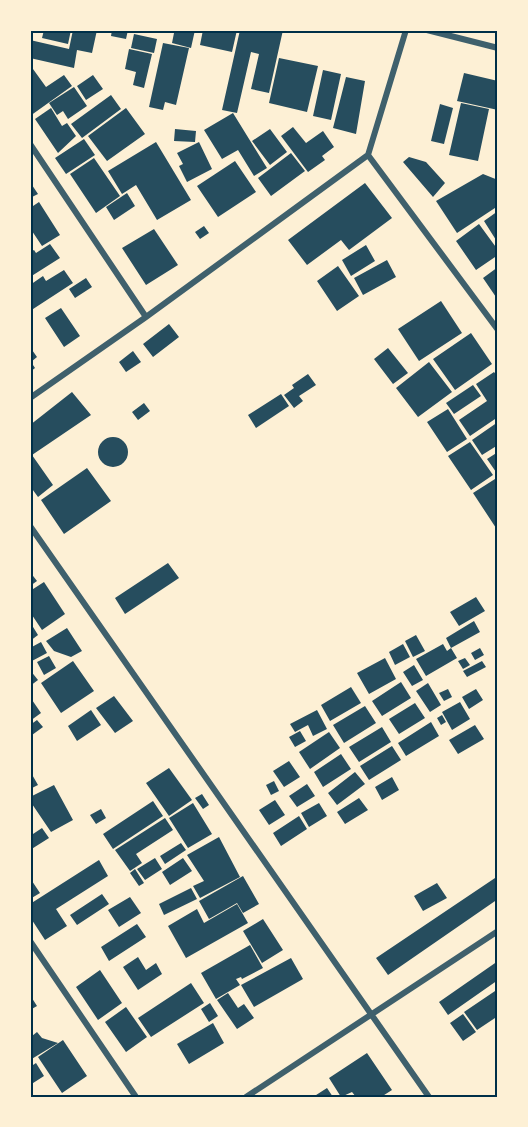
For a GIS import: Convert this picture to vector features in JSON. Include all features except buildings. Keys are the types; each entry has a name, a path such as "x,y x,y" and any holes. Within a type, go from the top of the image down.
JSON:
{"street":[{"path":"30,398 146,317 368,155 406,30"},
{"path":"427,30 498,48"},
{"path":"30,144 146,317"},
{"path":"368,155 498,330"},
{"path":"30,526 429,1097"},
{"path":"246,1097 498,931"},
{"path":"30,941 136,1097"}]}
